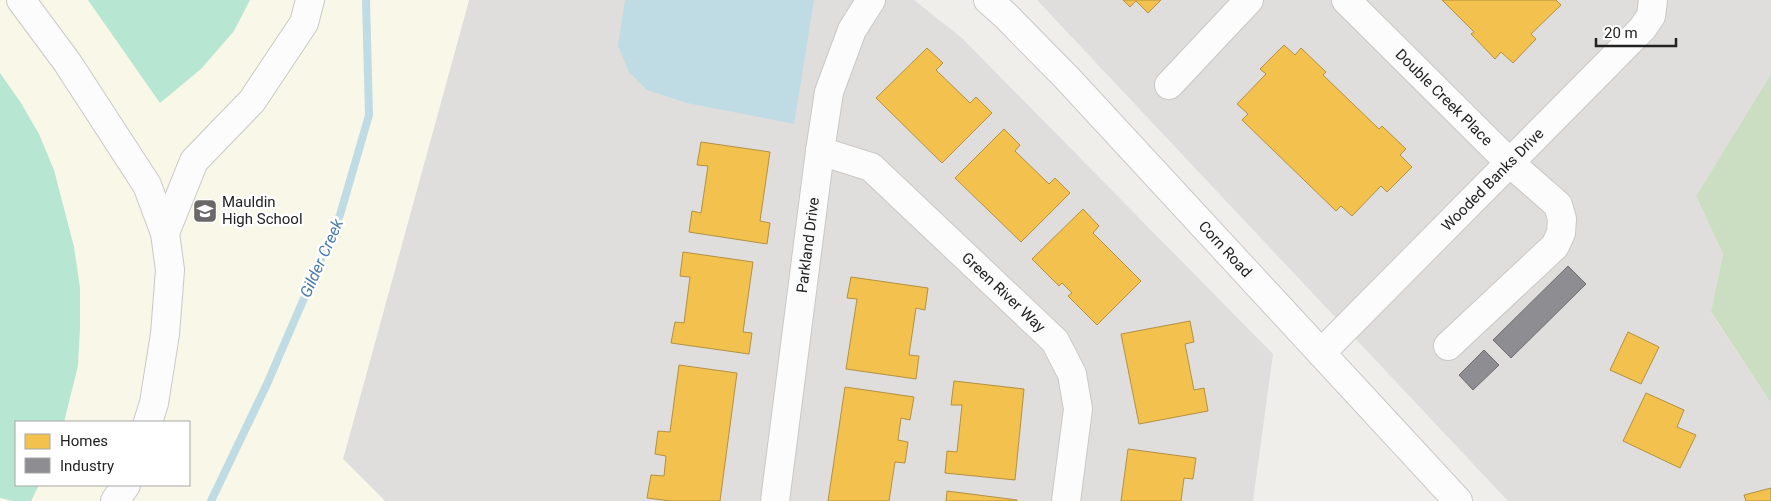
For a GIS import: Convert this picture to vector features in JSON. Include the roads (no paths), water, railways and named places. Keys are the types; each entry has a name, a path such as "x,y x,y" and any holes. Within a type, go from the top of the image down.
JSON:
{"street":[{"path":"20,0 67,62 148,185 165,233 170,270 165,334 154,403 148,421"},
{"path":"165,233 194,161 252,101 304,23 310,0"},
{"name":"Parkland Drive","path":"775,501 829,92 852,30 871,0"},
{"name":"Corn Road","path":"988,0 1006,15 1067,78 1458,501"},
{"path":"1169,85 1249,0"},
{"name":"Double Creek Place","path":"1346,0 1510,162 1558,205 1562,219 1561,233 1555,246 1448,346"},
{"name":"Wooded Banks Drive","path":"1321,352 1642,29 1651,16 1654,0"},
{"name":"Green River Way","path":"820,151 871,167 1055,341 1072,374 1078,409 1066,501"},
{"path":"115,501 125,486"}],"water":[{"path":"625,0 814,0 794,124 687,103 647,90 629,72 618,46"}],"waterway":[{"name":"Gilder Creek","path":"211,501 267,384 340,215 369,115 366,0"}],"place":[{"name":"Mauldin High School","path":"205,211"}]}
